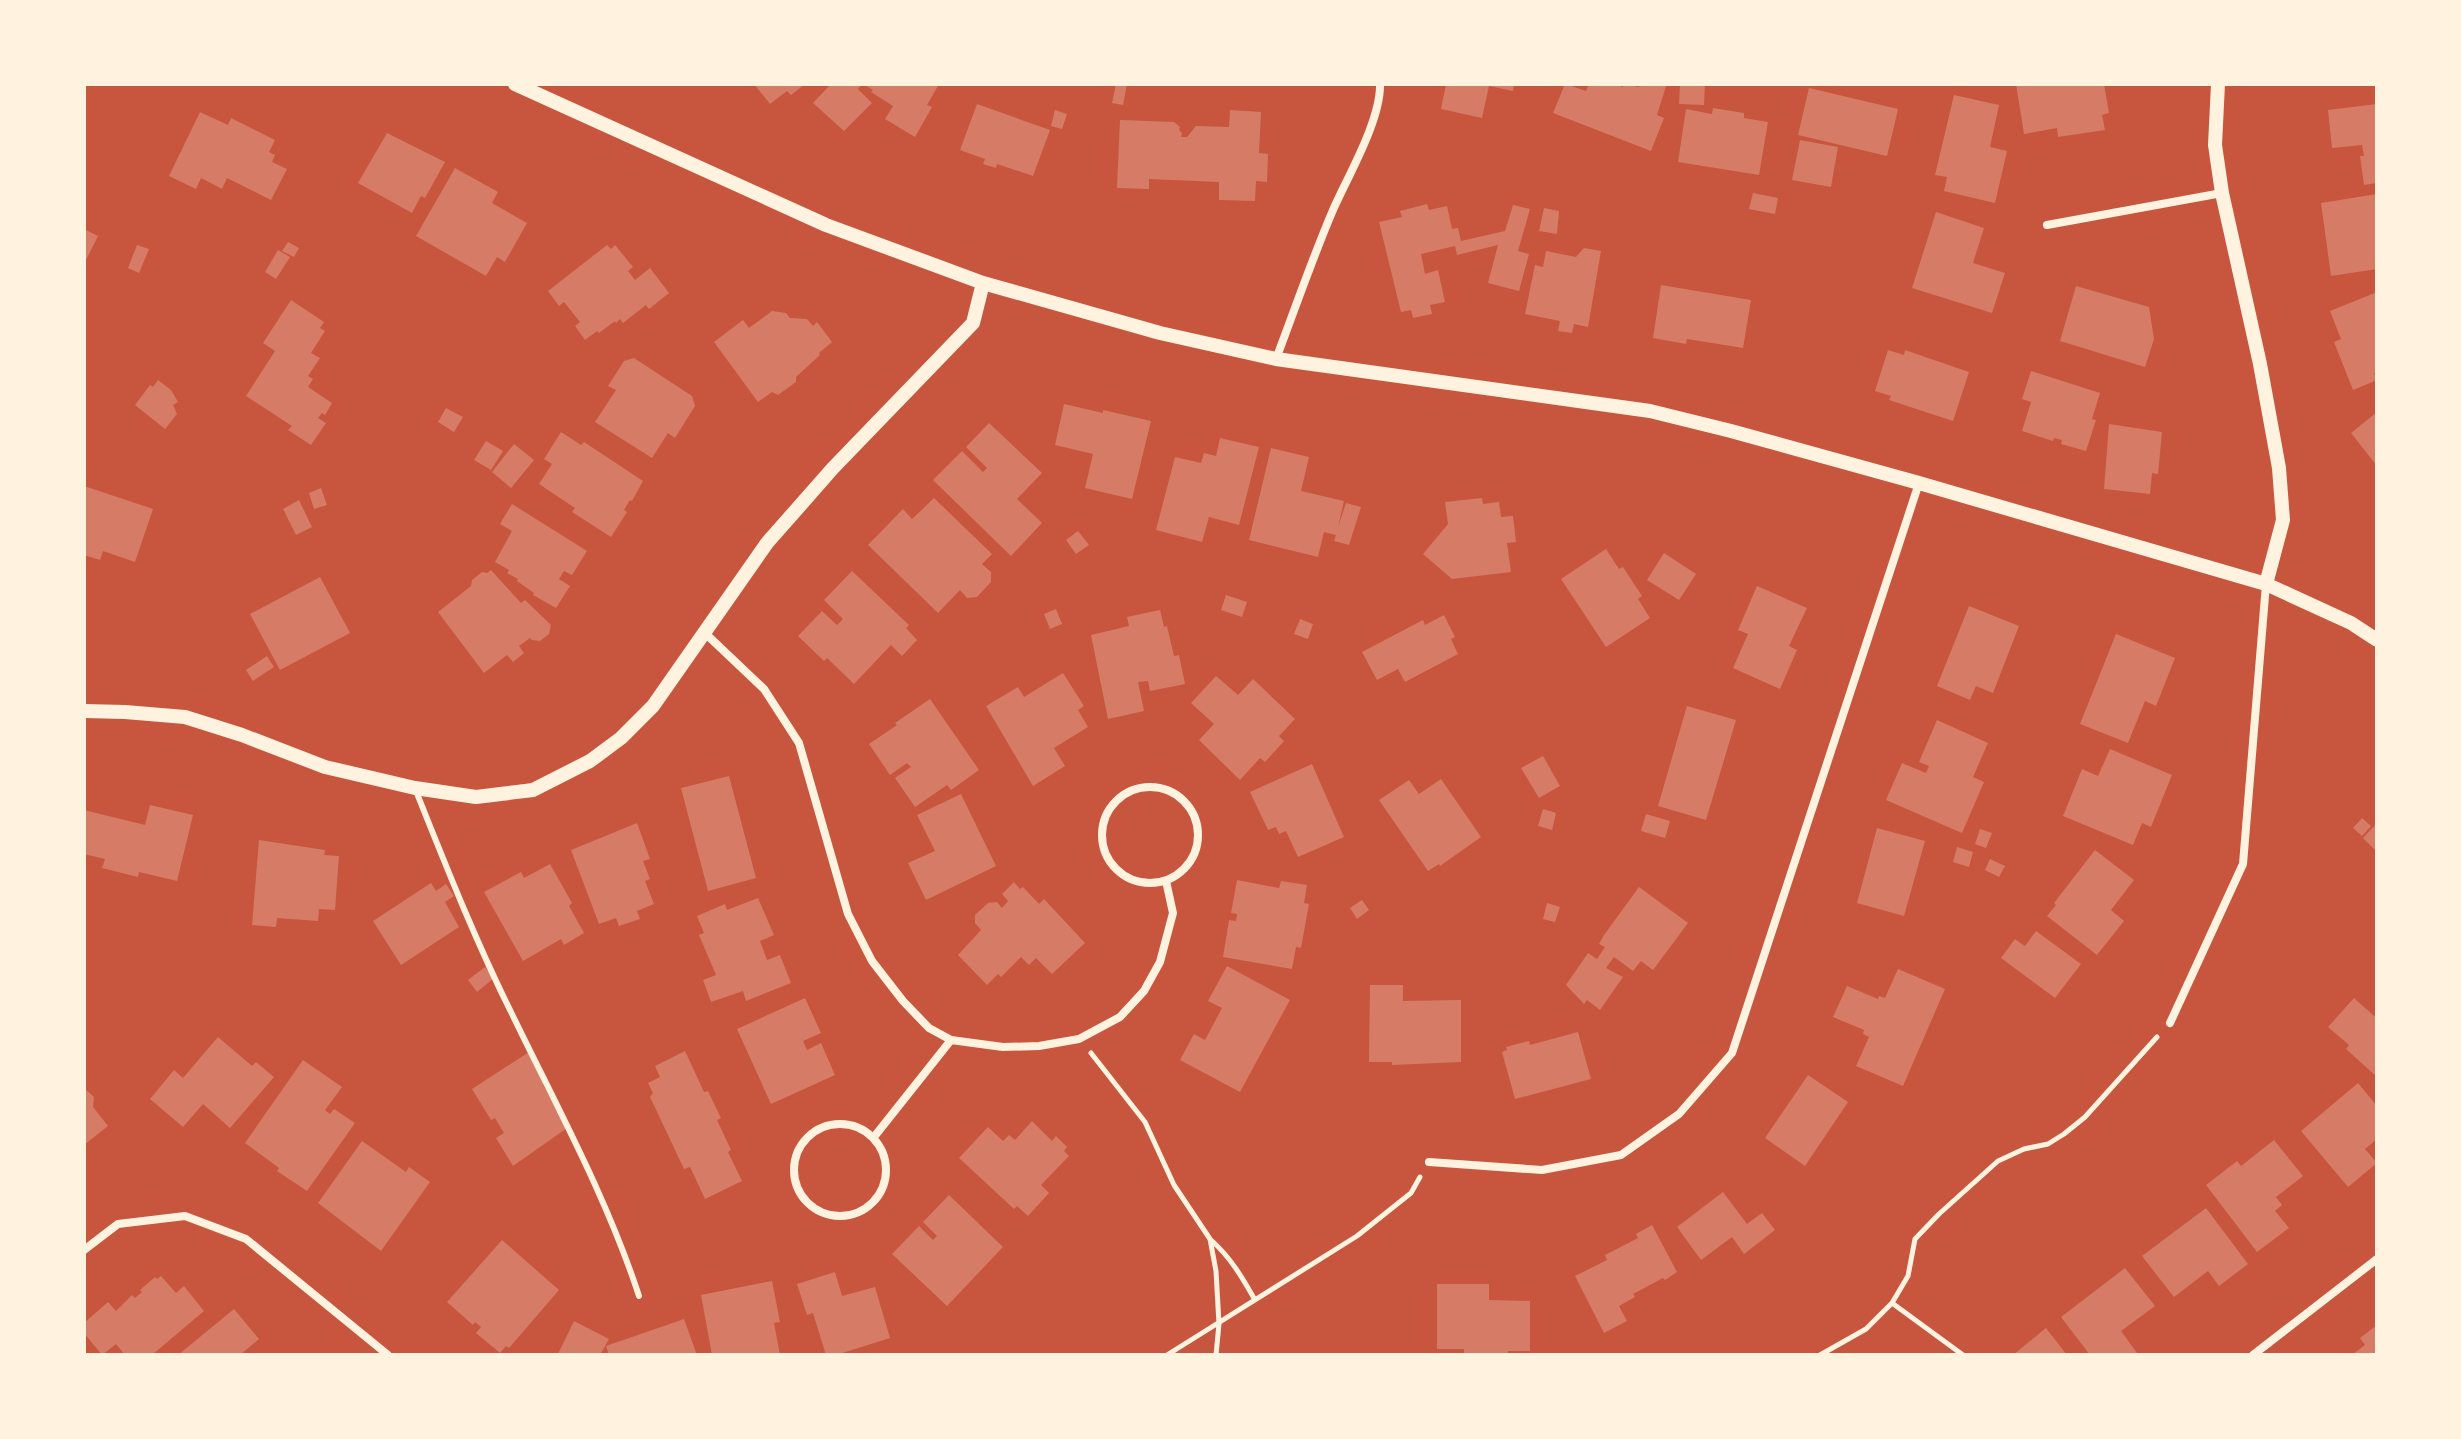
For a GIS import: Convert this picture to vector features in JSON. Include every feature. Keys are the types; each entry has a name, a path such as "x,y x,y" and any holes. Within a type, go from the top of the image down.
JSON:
{"street":[{"path":"515,84 826,225 983,283 1160,333 1276,359 1650,411 1919,483 2266,584 2351,623 2377,640"},
{"path":"1276,359 1332,212 1368,133 1380,84"},
{"path":"2170,1023 2243,864 2266,584 2283,520 2279,468 2260,364 2222,193 2215,145 2218,84"},
{"path":"2047,225 2222,193"},
{"path":"84,711 185,717 325,767 415,788 476,797 533,790 590,761 621,738 653,706 767,543 833,468 973,323 983,283"},
{"path":"1429,1162 1542,1170 1621,1155 1679,1114 1732,1053 1919,483"},
{"path":"706,634 764,689 799,743 848,914 872,961 929,1028 951,1040 1003,1047 1039,1046 1079,1039 1120,1017 1144,991 1160,962 1173,913 1166,881"},
{"path":"1150,787 1167,790 1181,798 1195,819 1197,844 1191,860 1181,872 1166,881 1151,884 1122,876 1111,865 1104,851 1101,837 1103,821 1120,797 1134,790 1150,787"},
{"path":"874,1137 951,1040"},
{"path":"834,1123 849,1123 863,1128 874,1137 883,1151 887,1166 886,1182 879,1197 853,1215 837,1216 821,1212 808,1204 794,1178 794,1163 807,1136 834,1123"},
{"path":"84,1250 118,1224 185,1216 246,1239 388,1355"},
{"path":"2253,1355 2377,1259"}],"lane":[{"path":"415,788 511,1013 621,1241 639,1296"}],"path":[{"path":"1820,1355 1866,1329 1892,1303 1908,1276 1915,1239 1939,1214 1998,1161 2024,1149 2048,1144 2085,1117 2170,1023"},
{"path":"1079,1039 1145,1122 1174,1185 1210,1239 1239,1271 1255,1300"},
{"path":"1167,1355 1357,1236 1411,1193 1429,1162"},
{"path":"1210,1239 1216,1271 1219,1324 1216,1355"},
{"path":"1892,1303 1963,1355"}],"building":[{"path":"754,84 805,84 791,95 787,91 770,104"},
{"path":"831,84 862,84 858,89 872,103 844,131 813,103"},
{"path":"863,84 939,84 927,105 932,107 915,137 885,119 893,106"},
{"path":"1116,84 1127,84 1123,105 1112,103"},
{"path":"1446,84 1514,84 1513,91 1489,86 1482,118 1441,109"},
{"path":"1565,84 1586,91 1589,84 1666,86 1657,115 1664,118 1651,151 1553,113"},
{"path":"1680,84 1705,84 1704,105 1679,104"},
{"path":"2016,84 2104,84 2109,113 2102,115 2105,130 2058,137 2057,128 2024,134"},
{"path":"1809,88 1898,109 1887,156 1798,135"},
{"path":"1954,95 1999,105 1990,147 2007,151 1995,203 1944,191 1947,177 1935,175"},
{"path":"977,104 1050,130 1033,176 997,164 996,168 983,164 985,159 960,150"},
{"path":"2377,104 2377,183 2364,185 2360,156 2364,156 2362,145 2332,148 2328,110"},
{"path":"1713,108 1744,113 1744,118 1768,122 1759,175 1678,162 1686,109 1712,114"},
{"path":"1055,110 1067,114 1062,129 1051,126"},
{"path":"1230,110 1261,112 1259,153 1268,154 1267,182 1256,181 1255,201 1219,200 1219,182 1149,179 1149,189 1117,188 1120,120 1174,122 1180,127 1181,137 1187,137 1196,126 1229,127"},
{"path":"200,112 228,125 231,118 275,140 269,152 275,155 272,162 287,169 271,200 227,178 222,189 201,178 196,189 169,176"},
{"path":"387,133 445,162 425,198 421,196 412,213 358,183"},
{"path":"1800,140 1838,147 1831,187 1792,180"},
{"path":"455,168 498,192 492,203 527,223 505,262 497,257 486,276 416,236"},
{"path":"1753,193 1778,198 1775,214 1749,209"},
{"path":"2377,194 2377,269 2331,276 2321,203"},
{"path":"1427,204 1429,210 1447,206 1452,229 1458,228 1461,241 1505,231 1513,205 1530,209 1518,251 1529,254 1519,291 1488,283 1498,245 1457,255 1455,246 1421,254 1425,274 1438,270 1445,302 1430,305 1432,314 1413,318 1411,310 1401,312 1379,222 1402,217 1400,211"},
{"path":"1544,208 1559,211 1557,234 1539,231"},
{"path":"1936,212 1984,228 1973,263 2005,273 1992,313 1912,288"},
{"path":"84,229 98,236 84,264"},
{"path":"288,242 299,248 294,257 282,251"},
{"path":"137,245 149,249 139,273 128,268"},
{"path":"607,245 611,249 615,245 633,267 628,271 635,280 650,268 669,293 649,309 646,305 623,323 620,319 615,321 585,340 575,326 580,322 564,302 559,306 548,291"},
{"path":"1584,248 1601,251 1588,327 1574,324 1572,333 1558,331 1560,321 1525,314 1535,265 1543,267 1546,251 1576,257"},
{"path":"278,250 290,257 276,279 265,272"},
{"path":"1661,285 1751,300 1743,348 1687,339 1686,344 1653,338"},
{"path":"2076,286 2149,307 2154,339 2145,367 2060,341"},
{"path":"2377,292 2377,372 2374,373 2377,380 2353,390 2334,342 2341,339 2330,311"},
{"path":"291,300 324,322 320,328 325,331 311,353 320,358 308,376 313,379 308,387 332,403 325,415 322,413 318,418 326,423 311,445 288,430 292,426 246,396 275,351 263,343"},
{"path":"772,311 786,313 790,318 807,319 813,326 817,322 832,342 796,377 796,382 778,395 772,392 758,402 714,342 743,320 749,328"},
{"path":"1888,350 1904,355 1905,350 1969,372 1953,421 1889,400 1891,396 1875,391"},
{"path":"634,358 692,396 695,406 675,438 668,433 652,458 595,422 616,390 608,386 624,361"},
{"path":"2031,371 2100,393 2092,419 2096,420 2086,451 2061,444 2062,440 2054,438 2053,441 2022,431 2031,402 2022,399"},
{"path":"158,380 171,390 178,402 173,405 177,414 165,429 135,405 150,385 153,387"},
{"path":"1064,404 1151,421 1132,499 1085,488 1093,454 1055,445"},
{"path":"446,408 463,417 454,432 438,422"},
{"path":"2377,412 2377,466 2351,433"},
{"path":"989,423 1042,473 1017,499 1042,523 1011,556 933,480 962,451 983,472 987,468 966,447"},
{"path":"2109,424 2162,432 2158,474 2152,473 2150,494 2104,489"},
{"path":"561,432 581,445 584,442 643,481 611,537 572,512 575,508 539,484 552,464 544,459"},
{"path":"1220,438 1259,447 1239,525 1209,517 1202,542 1156,530 1175,457 1201,463 1204,453 1216,456"},
{"path":"486,441 503,451 491,470 474,460"},
{"path":"514,444 534,460 511,488 492,472"},
{"path":"1271,448 1309,457 1301,491 1344,501 1338,527 1346,503 1361,507 1349,545 1334,541 1336,535 1324,532 1318,557 1249,540"},
{"path":"84,486 153,509 135,562 103,551 100,560 84,555"},
{"path":"321,488 327,505 314,509 309,493"},
{"path":"934,498 992,554 982,564 991,572 991,582 977,597 967,598 960,590 938,613 868,545 903,509 912,519"},
{"path":"1482,498 1483,504 1499,502 1501,517 1513,516 1516,542 1507,543 1511,572 1452,579 1423,554 1448,524 1445,502"},
{"path":"299,500 312,527 296,535 283,509"},
{"path":"512,504 587,551 572,575 564,571 559,579 570,586 556,608 533,595 518,579 507,573 509,570 495,562 512,531 500,524"},
{"path":"1078,531 1089,545 1076,554 1066,540"},
{"path":"1606,549 1619,569 1623,567 1642,596 1638,599 1650,618 1606,647 1561,579"},
{"path":"1664,553 1696,574 1679,600 1647,580"},
{"path":"491,570 521,603 525,600 551,625 549,634 540,641 530,638 519,646 524,653 513,662 507,655 484,673 438,612 471,586 472,580 482,572"},
{"path":"852,571 909,625 906,628 917,640 902,656 891,645 854,684 798,636 822,611 837,625 843,619 824,600"},
{"path":"320,577 350,633 280,670 250,614"},
{"path":"1757,586 1807,608 1789,646 1797,650 1780,689 1733,668 1748,634 1738,630"},
{"path":"1226,595 1247,602 1242,617 1221,610"},
{"path":"1969,606 2019,626 1993,693 1976,686 1970,700 1937,686"},
{"path":"1056,609 1062,624 1050,629 1044,614"},
{"path":"1160,610 1174,656 1179,655 1185,684 1150,691 1148,681 1138,682 1144,711 1108,719 1091,635 1129,626 1127,617"},
{"path":"1444,615 1455,637 1451,639 1458,654 1405,682 1398,669 1377,680 1362,652 1423,620 1425,625"},
{"path":"1300,619 1313,624 1308,639 1294,634"},
{"path":"2116,634 2175,658 2156,706 2145,701 2128,743 2080,724"},
{"path":"267,656 274,667 253,681 246,670"},
{"path":"1063,673 1084,706 1078,710 1088,727 1054,748 1065,766 1033,786 986,706 1018,687 1024,697"},
{"path":"1216,676 1238,695 1253,679 1295,719 1279,736 1284,741 1265,762 1260,758 1240,780 1199,740 1214,724 1191,703"},
{"path":"930,699 979,770 951,790 947,785 915,807 895,778 911,767 907,763 890,775 869,744"},
{"path":"1687,706 1736,720 1706,820 1658,806"},
{"path":"1937,720 1988,743 1973,777 1984,782 1962,833 1886,800 1902,763 1926,773 1929,766 1919,762"},
{"path":"2110,749 2172,775 2151,827 2142,823 2133,845 2063,816 2082,769 2098,776"},
{"path":"1543,756 1560,786 1539,798 1521,768"},
{"path":"1312,764 1344,837 1298,857 1286,831 1279,834 1276,827 1268,830 1250,792"},
{"path":"729,776 756,878 708,891 681,788"},
{"path":"1441,779 1481,837 1428,871 1379,800 1409,780 1419,794"},
{"path":"961,794 996,866 926,900 908,863 935,851 917,815"},
{"path":"150,805 193,815 177,881 139,872 138,877 102,868 105,859 84,854 84,810 145,825"},
{"path":"1543,809 1556,813 1552,830 1538,826"},
{"path":"1646,814 1670,821 1665,838 1641,831"},
{"path":"2362,818 2371,826 2362,836 2353,828"},
{"path":"637,823 650,859 643,861 650,879 645,881 654,904 637,911 640,919 619,926 616,918 599,924 571,850"},
{"path":"2377,823 2377,852 2363,838"},
{"path":"1877,828 1925,841 1904,916 1857,903"},
{"path":"1980,829 1992,833 1986,848 1975,844"},
{"path":"259,840 325,850 324,855 339,856 335,910 319,909 318,921 277,918 276,927 252,925"},
{"path":"1957,847 1973,852 1969,867 1953,862"},
{"path":"2095,850 2134,880 2111,910 2124,921 2097,955 2047,916"},
{"path":"1990,859 2005,866 1999,877 1985,870"},
{"path":"550,864 572,903 569,906 584,933 564,945 561,939 523,961 484,892 521,872 524,878"},
{"path":"1237,880 1279,888 1281,881 1307,885 1304,903 1309,904 1301,948 1296,947 1292,969 1223,957 1229,920 1236,921 1237,914 1231,913"},
{"path":"1014,882 1039,904 1044,899 1085,943 1052,974 1036,958 1029,965 1021,957 1001,977 998,974 987,985 958,955 981,930 975,923 975,915 988,903 997,902 1002,908 1008,901 1002,894"},
{"path":"431,883 436,891 446,884 454,896 445,902 459,927 401,965 373,921"},
{"path":"1639,887 1688,923 1653,970 1641,961 1633,971 1614,957 1606,968 1623,977 1600,1010 1587,1000 1584,1004 1566,985 1588,953 1597,959 1605,947 1599,944 1604,935"},
{"path":"758,898 774,935 760,941 767,960 780,955 791,983 746,1001 743,991 711,1002 703,980 716,975 699,935 704,933 697,916 725,904 727,910"},
{"path":"1362,900 1369,910 1357,919 1350,908"},
{"path":"1547,903 1560,907 1555,922 1543,919"},
{"path":"2036,931 2081,964 2055,998 2001,958 2015,939 2025,946"},
{"path":"1227,966 1290,1000 1240,1092 1180,1060 1194,1034 1205,1040 1222,1008 1208,1001"},
{"path":"485,967 494,978 477,992 468,980"},
{"path":"1898,969 1945,989 1903,1086 1856,1066 1869,1037 1863,1034 1864,1030 1833,1017 1847,986 1878,999 1879,996 1885,998"},
{"path":"1370,985 1403,985 1403,1001 1461,1000 1461,1062 1392,1065 1392,1062 1369,1062"},
{"path":"805,998 821,1033 803,1041 807,1050 821,1043 835,1075 771,1104 737,1029"},
{"path":"2354,998 2374,1016 2377,1012 2377,1077 2346,1049 2349,1045 2328,1027"},
{"path":"1578,1032 1591,1079 1515,1099 1502,1052 1507,1050 1506,1047 1529,1041 1530,1045"},
{"path":"218,1037 252,1066 256,1062 274,1077 230,1128 203,1104 183,1127 150,1099 174,1070 183,1078"},
{"path":"685,1051 704,1092 708,1091 721,1118 717,1120 742,1181 705,1199 690,1167 684,1169 650,1097 653,1093 648,1083 660,1077 655,1066"},
{"path":"529,1052 567,1128 513,1166 496,1138 504,1133 495,1118 491,1120 472,1089"},
{"path":"303,1060 342,1087 325,1110 330,1114 334,1109 355,1123 307,1191 277,1171 279,1168 245,1143"},
{"path":"1808,1075 1848,1102 1805,1166 1765,1138"},
{"path":"2358,1083 2377,1106 2377,1139 2365,1149 2377,1163 2348,1187 2301,1131"},
{"path":"84,1088 94,1097 93,1107 108,1126 84,1145"},
{"path":"1032,1121 1052,1141 1056,1136 1067,1147 1064,1151 1069,1156 1041,1185 1049,1193 1028,1216 1017,1206 1014,1209 959,1158 988,1127 1003,1141 1009,1135 1015,1140"},
{"path":"2274,1140 2303,1176 2276,1197 2282,1205 2275,1211 2289,1228 2257,1252 2206,1185 2237,1161 2241,1166"},
{"path":"362,1141 406,1172 409,1167 430,1182 381,1251 318,1203"},
{"path":"1723,1192 1747,1224 1762,1213 1775,1230 1744,1254 1732,1237 1701,1260 1677,1227"},
{"path":"949,1195 1003,1247 947,1306 892,1254 919,1226 933,1240 937,1236 923,1222"},
{"path":"2206,1208 2248,1264 2219,1286 2208,1271 2174,1297 2142,1256"},
{"path":"1652,1225 1677,1272 1633,1294 1635,1297 1619,1306 1627,1321 1604,1333 1575,1276 1607,1260 1605,1255 1638,1238 1636,1234"},
{"path":"502,1240 559,1290 509,1348 506,1346 500,1353 476,1333 481,1327 475,1322 473,1325 447,1302"},
{"path":"2125,1268 2155,1306 2121,1331 2137,1353 2090,1355 2061,1317"},
{"path":"835,1272 842,1296 875,1287 890,1338 836,1355 826,1355 813,1313 807,1315 797,1284"},
{"path":"161,1276 176,1293 184,1286 204,1311 152,1355 125,1355 116,1344 102,1355 84,1333 84,1323 108,1302 116,1311 132,1295 135,1298 142,1292 140,1290 155,1277"},
{"path":"772,1281 780,1322 774,1323 780,1355 712,1355 701,1295"},
{"path":"1437,1284 1489,1284 1489,1300 1530,1301 1530,1351 1508,1351 1508,1355 1464,1355 1464,1349 1437,1349"},
{"path":"234,1309 259,1339 240,1355 178,1355"},
{"path":"684,1319 697,1355 609,1355 606,1346"},
{"path":"574,1321 609,1339 600,1355 558,1354"},
{"path":"2377,1325 2377,1355 2352,1355 2365,1345 2360,1338"},
{"path":"2046,1328 2067,1355 2013,1355"}]}
